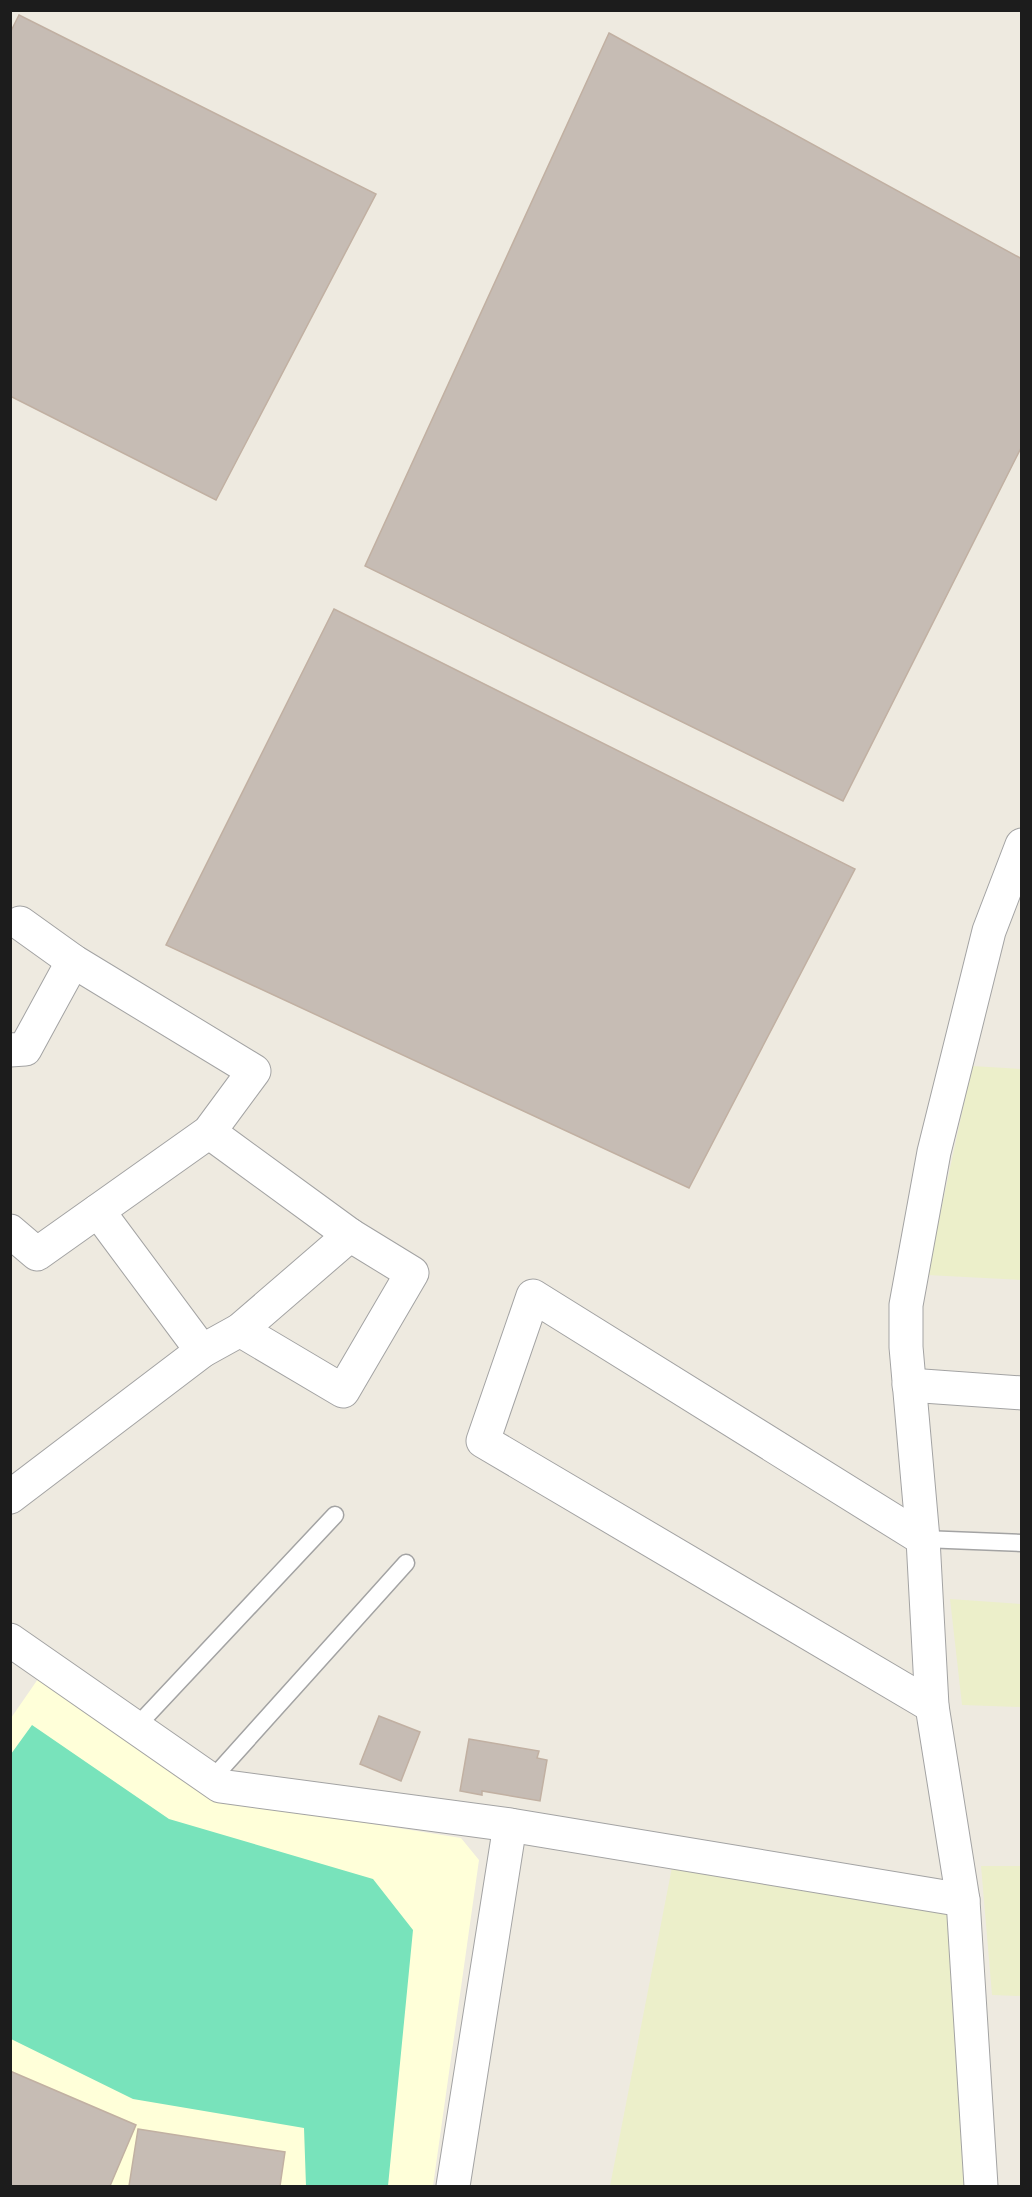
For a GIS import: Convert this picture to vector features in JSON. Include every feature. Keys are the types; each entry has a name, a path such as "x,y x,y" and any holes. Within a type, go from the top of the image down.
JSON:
{"street":[{"path":"981,2187 963,1900 932,1706 923,1539 909,1385 906,1305 934,1152 989,930 1022,845"},
{"path":"10,1231 38,1254 209,1132 254,1071 73,961 20,923"},
{"path":"10,1050 25,1049 73,961"},
{"path":"209,1132 350,1235 412,1273 343,1391 240,1330"},
{"path":"98,1211 202,1351"},
{"path":"10,1497 202,1351 240,1330 350,1235"},
{"path":"923,1539 533,1296 483,1441 932,1706"},
{"path":"909,1385 1022,1393"},
{"path":"10,1640 220,1786 510,1825 963,1900"},
{"path":"453,2187 510,1825"}],"lane":[{"path":"136,1727 335,1515"},
{"path":"923,1539 1022,1543"},
{"path":"211,1780 406,1563"}],"shaded area":[{"path":"972,1066 1021,1069 1021,1280 927,1275"},
{"path":"950,1599 1021,1604 1021,1707 962,1705"},
{"path":"38,1679 242,1803 461,1838 479,1860 433,2186 11,2186 11,1718"},
{"path":"673,1862 951,1910 967,2186 610,2186"},
{"path":"981,1866 1021,1866 1021,1996 992,1995"}],"green space":[{"path":"32,1725 169,1819 373,1879 413,1930 388,2186 306,2186 304,2128 133,2099 11,2039 11,1754"}],"building":[{"path":"19,15 376,194 216,500 10,396 10,33"},
{"path":"609,33 1022,259 1022,446 843,801 365,566"},
{"path":"334,609 855,869 689,1188 166,945"},
{"path":"379,1716 420,1732 401,1781 360,1764"},
{"path":"469,1739 539,1751 537,1758 547,1760 540,1801 482,1791 482,1795 460,1791"},
{"path":"10,2071 136,2125 110,2186 10,2186"},
{"path":"138,2129 285,2152 280,2186 129,2186"}]}
